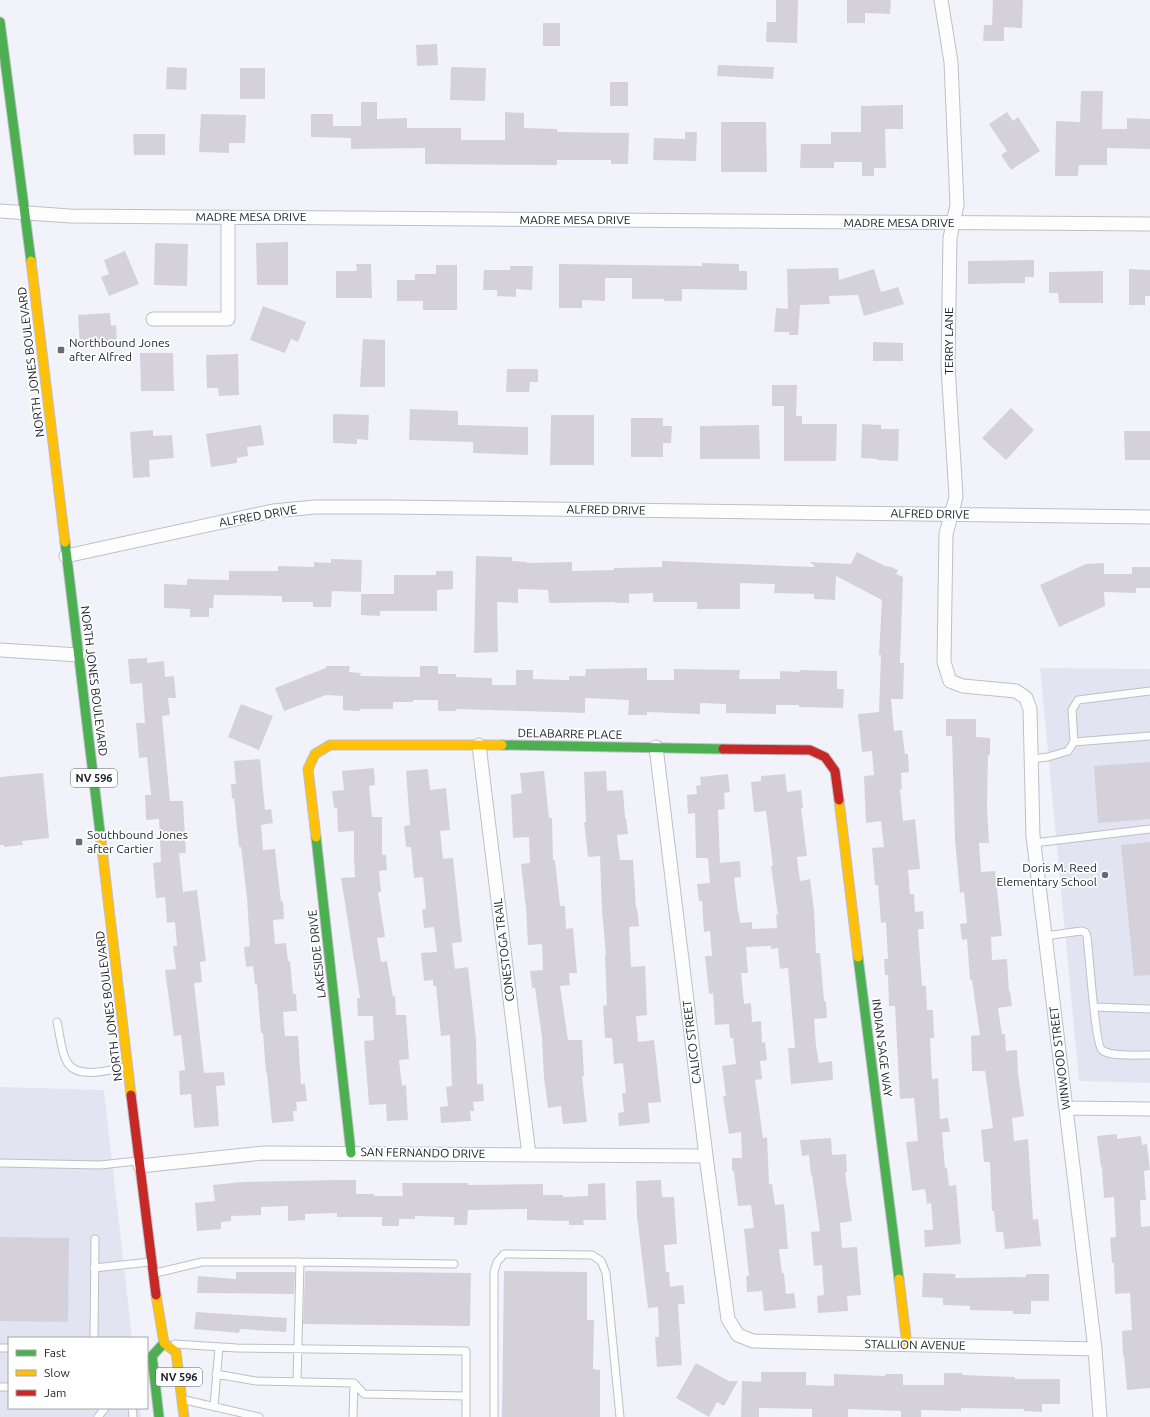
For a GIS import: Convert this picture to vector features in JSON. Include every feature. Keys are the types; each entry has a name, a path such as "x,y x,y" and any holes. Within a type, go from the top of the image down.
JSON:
{"street":[{"name":"TERRY LANE","path":"941,0 951,62 957,205 950,238 948,366 956,497 946,534 944,662 950,681 963,686 1016,691 1026,698"},
{"name":"NORTH JONES BOULEVARD","path":"0,22 25,212 152,1261 164,1343"},
{"name":"MADRE MESA DRIVE","path":"0,211 70,216 1150,224"},
{"path":"154,319 228,319 228,217"},
{"name":"ALFRED DRIVE","path":"66,556 273,511 315,507 1150,517"},
{"path":"0,650 79,655"},
{"name":"WINWOOD STREET","path":"1026,698 1030,709 1034,843 1095,1348 1100,1417"},
{"name":"DELABARRE PLACE","path":"315,754 330,745 479,745 810,750 826,757"},
{"name":"CONESTOGA TRAIL","path":"479,745 529,1155"},
{"name":"CALICO STREET","path":"656,747 706,1156 728,1319 738,1334"},
{"name":"LAKESIDE DRIVE","path":"315,754 308,770 351,1153"},
{"name":"INDIAN SAGE WAY","path":"826,757 835,771 907,1345"},
{"path":"1066,1108 1150,1109"},
{"name":"SAN FERNANDO DRIVE","path":"140,1163 264,1153 706,1156"},
{"name":"STALLION AVENUE","path":"738,1334 753,1341 1095,1348"},
{"name":"NV 596","path":"159,1417 155,1405 152,1356 164,1343 176,1352 184,1417"}],"lane":[{"path":"1031,758 1048,757 1068,751 1074,742 1072,710 1078,700 1150,691"},
{"path":"1074,742 1150,736"},
{"path":"1034,843 1150,829"},
{"path":"1045,936 1081,931 1085,932 1087,936 1096,1031 1099,1047 1102,1050 1112,1054 1150,1055"},
{"path":"1094,1007 1150,1009"},
{"path":"58,1022 66,1062 74,1070 88,1073 128,1067"},
{"path":"0,1163 100,1165 140,1163"},
{"path":"94,1337 95,1239"},
{"path":"494,1417 494,1272 497,1262 504,1254 592,1255 602,1261 606,1273 620,1417"},
{"path":"94,1268 152,1261"},
{"path":"154,1273 202,1262 454,1264"},
{"path":"297,1382 300,1262"},
{"path":"153,1345 164,1343 219,1347 466,1351 466,1417"},
{"path":"214,1406 219,1347"},
{"path":"216,1374 256,1381 354,1383 364,1394 466,1396"},
{"path":"353,1417 354,1383"},
{"path":"182,1399 259,1417"},
{"path":"98,1417 104,1409"}],"shaded area":[{"name":"Doris M. Reed Elementary School","path":"1040,668 1150,669 1150,1083 1079,1081"},
{"path":"0,1087 104,1090 132,1337 8,1337 8,1409 140,1409 141,1417 0,1417"}],"building":[{"path":"776,0 798,0 797,43 766,42 767,22 776,22"},
{"path":"847,0 891,0 890,14 865,13 865,23 847,23"},
{"path":"993,0 1023,0 1022,28 1004,27 1004,41 983,41 984,25 992,25"},
{"path":"543,23 560,23 560,46 543,46"},
{"path":"437,44 438,65 417,66 416,45"},
{"path":"718,65 774,67 773,79 717,76"},
{"path":"167,67 187,68 186,90 166,89"},
{"path":"451,67 486,68 485,101 450,100"},
{"path":"240,68 265,68 265,99 240,99"},
{"path":"610,82 628,82 628,106 610,106"},
{"path":"1081,91 1103,91 1102,129 1127,129 1127,118 1150,119 1150,149 1107,148 1107,165 1079,165 1078,176 1055,176 1056,121 1080,122"},
{"path":"361,102 377,102 377,119 407,118 407,128 461,128 461,140 505,140 505,112 524,113 524,128 557,129 557,132 629,133 628,164 611,164 611,160 557,160 557,165 425,164 425,148 351,149 351,138 311,137 311,114 333,114 333,126 361,126"},
{"path":"903,105 903,129 885,129 886,168 874,168 874,176 862,176 862,162 834,162 834,168 800,168 801,144 831,144 831,132 861,132 861,106"},
{"path":"1007,112 1013,121 1018,117 1040,151 1011,170 1001,155 1007,151 989,124"},
{"path":"201,114 246,115 245,143 229,143 229,153 199,152"},
{"path":"721,122 766,122 767,172 721,172"},
{"path":"685,132 697,132 696,161 653,160 654,138 685,139"},
{"path":"133,134 165,134 165,155 134,155"},
{"path":"288,242 288,285 257,285 256,243"},
{"path":"155,243 188,244 187,286 154,285"},
{"path":"125,251 139,284 109,296 101,277 109,274 104,260"},
{"path":"1034,260 1034,277 1025,277 1025,283 968,284 968,261"},
{"path":"702,263 739,264 739,271 747,271 747,290 682,289 682,301 664,301 664,299 632,299 632,278 605,278 605,301 582,300 582,308 559,308 559,264 702,266"},
{"path":"356,264 371,264 372,298 336,298 336,271 357,271"},
{"path":"436,265 457,265 457,310 423,310 423,301 397,301 397,280 415,280 415,274 436,274"},
{"path":"510,266 533,266 532,290 516,289 516,297 497,296 497,290 483,290 484,270 510,270"},
{"path":"838,268 839,280 874,269 881,292 898,287 904,304 864,316 858,295 829,296 830,304 800,305 798,335 789,335 789,332 774,332 776,308 788,309 787,269"},
{"path":"1129,269 1150,270 1150,296 1145,296 1145,305 1129,305"},
{"path":"1103,271 1103,303 1059,303 1058,293 1049,293 1049,272"},
{"path":"263,306 306,322 298,342 291,339 285,353 250,340"},
{"path":"110,313 111,326 116,325 117,345 80,347 78,315"},
{"path":"363,339 385,340 385,387 360,387"},
{"path":"873,342 903,343 903,361 873,361"},
{"path":"140,353 173,353 174,391 141,391"},
{"path":"238,354 239,395 219,396 218,388 207,388 206,355"},
{"path":"507,369 538,369 538,382 530,382 529,392 506,392"},
{"path":"772,385 797,385 796,416 802,416 802,424 837,424 836,461 784,461 784,406 772,406"},
{"path":"1011,408 1034,430 1006,460 982,438"},
{"path":"410,409 458,411 458,425 528,427 528,455 473,453 473,442 409,440"},
{"path":"333,414 369,415 368,440 357,439 357,444 333,443"},
{"path":"551,415 594,415 594,465 550,465"},
{"path":"631,418 663,418 663,426 672,426 671,443 663,443 663,457 631,457"},
{"path":"862,424 881,425 881,429 899,429 898,461 861,458"},
{"path":"261,425 264,445 247,447 248,456 237,458 237,463 211,467 206,434"},
{"path":"759,425 760,459 700,459 700,426"},
{"path":"153,430 153,436 172,435 174,458 149,460 150,477 133,478 130,432"},
{"path":"1124,431 1150,431 1150,460 1125,460"},
{"path":"857,552 885,566 898,570 896,574 903,577 900,663 904,663 903,699 891,699 894,731 902,730 905,754 908,754 909,772 901,773 902,789 900,789 903,821 915,819 920,869 908,870 910,894 914,894 915,912 923,911 924,929 918,929 922,986 926,986 927,1010 933,1010 934,1038 930,1038 932,1079 938,1078 940,1119 948,1118 950,1132 942,1132 945,1168 947,1168 949,1186 956,1185 961,1244 925,1247 924,1230 933,1230 931,1203 927,1204 925,1189 912,1191 906,1142 918,1141 914,1098 900,1099 895,1006 889,1006 888,975 885,975 884,959 888,959 886,922 881,923 878,885 875,885 872,848 884,847 881,821 866,823 864,776 874,775 872,751 862,752 858,714 879,712 881,655 879,655 882,600 836,576 835,600 814,599 814,594 774,593 775,584 740,583 740,609 697,609 697,602 653,602 653,593 629,594 629,603 549,603 548,590 518,589 518,603 497,602 498,652 474,653 476,556 512,557 512,561 527,563 572,562 572,571 662,567 662,561 814,567 814,565 809,562 851,564"},
{"path":"331,559 362,560 361,592 332,591 331,607 313,607 313,602 282,602 282,596 214,595 213,608 209,608 209,617 190,617 190,609 164,608 164,584 187,585 187,579 229,580 229,571 278,571 278,566 314,567 314,562 331,563"},
{"path":"1104,563 1104,574 1132,574 1132,567 1150,567 1150,588 1136,588 1136,593 1104,592 1105,606 1059,627 1040,585 1086,564"},
{"path":"436,571 453,571 453,589 437,590 437,611 380,611 380,616 361,615 361,594 394,594 394,575 436,575"},
{"path":"147,658 147,663 164,661 165,677 174,676 176,698 168,698 170,715 162,716 170,801 183,801 186,853 179,853 183,892 197,890 206,961 200,962 202,982 194,983 204,1073 224,1072 225,1085 216,1086 219,1126 194,1128 191,1094 180,1095 179,1071 185,1070 181,1035 174,1036 165,970 176,969 173,946 177,946 175,922 167,923 165,897 156,898 153,863 161,862 159,819 146,820 145,795 151,795 147,757 139,758 136,723 145,723 142,683 130,684 128,659"},
{"path":"326,666 350,666 349,672 361,673 360,676 420,677 420,666 438,666 438,674 456,674 456,677 492,678 492,685 516,685 516,670 533,670 533,679 569,680 569,676 585,676 586,669 647,668 647,680 674,680 674,669 740,670 739,679 780,679 780,671 837,671 837,689 844,689 843,708 776,705 776,714 726,713 726,704 700,703 700,714 647,712 647,715 628,715 629,700 585,698 585,713 456,709 456,711 438,711 438,700 393,702 393,709 360,709 360,711 343,710 343,696 326,695 284,711 275,688 326,668"},
{"path":"241,704 273,716 259,750 228,737"},
{"path":"946,719 976,719 976,737 990,738 990,755 988,755 987,807 989,843 979,843 981,872 995,871 1002,936 991,937 992,960 1007,959 1009,991 1012,1006 998,1008 1002,1034 1005,1034 1006,1051 1017,1050 1018,1073 1024,1116 1012,1118 1014,1141 1028,1139 1033,1220 1038,1219 1041,1246 1005,1249 1003,1232 996,1232 994,1211 992,1211 990,1162 984,1162 981,1130 993,1128 985,1071 972,1071 971,1036 980,1035 972,980 970,980 967,939 962,940 960,924 967,923 964,892 960,893 955,840 952,736 946,736"},
{"path":"260,759 265,810 271,809 273,823 261,825 263,850 275,849 281,902 283,901 284,919 273,920 275,944 286,943 288,961 290,961 293,994 296,994 297,1011 283,1012 285,1036 298,1036 301,1084 305,1084 307,1101 296,1102 297,1111 293,1111 294,1121 272,1123 263,1033 261,1033 257,984 255,984 253,966 246,967 244,947 250,946 247,898 231,784 236,784 234,761"},
{"path":"1150,762 1150,819 1098,823 1094,766"},
{"path":"374,768 375,785 369,786 372,817 382,817 382,855 386,855 387,870 379,871 381,892 378,892 385,937 377,938 381,962 387,961 393,997 395,996 396,1015 406,1015 409,1059 399,1060 402,1086 406,1085 408,1120 387,1121 386,1104 369,1105 364,1041 374,1040 373,1016 358,1016 357,998 360,998 341,878 355,877 354,831 338,832 337,808 334,808 332,791 344,790 342,771"},
{"path":"428,769 430,790 446,788 450,830 440,831 443,859 453,858 462,942 452,943 455,969 468,967 476,1039 477,1084 483,1084 484,1101 473,1102 474,1111 470,1111 471,1121 441,1123 440,1107 448,1106 446,1087 452,1086 450,1035 441,1036 436,986 433,986 433,980 424,981 421,953 437,952 434,927 424,928 422,910 426,909 423,877 414,878 411,847 406,847 404,826 410,825 406,771"},
{"path":"544,771 549,818 552,818 553,860 555,860 560,906 565,906 566,929 573,928 577,973 569,973 570,985 560,986 568,1040 582,1040 584,1076 582,1076 587,1122 563,1124 561,1106 548,1108 544,1078 542,1037 535,988 532,988 530,971 543,970 542,944 528,945 521,864 530,863 529,837 513,838 511,795 522,793 520,773"},
{"path":"606,771 607,791 623,790 628,834 617,835 620,860 633,860 636,908 639,926 629,927 631,967 645,966 647,1015 636,1016 638,1042 654,1040 661,1102 648,1103 650,1123 619,1126 618,1113 624,1112 622,1093 626,1093 623,1063 614,1064 612,1038 605,1038 603,1006 607,1005 606,955 602,911 600,856 588,857 584,822 586,822 584,772"},
{"path":"43,773 49,838 22,841 23,845 4,847 4,845 0,845 0,777"},
{"path":"728,774 730,792 724,793 725,809 718,810 720,863 740,861 741,877 734,878 738,913 740,923 752,922 752,929 777,928 776,915 778,915 771,866 773,866 766,811 754,812 751,782 761,781 761,776 785,774 787,792 801,790 803,808 801,808 807,856 797,857 800,881 810,879 814,910 816,953 820,953 827,1018 814,1019 816,1046 819,1063 832,1061 833,1080 791,1084 788,1048 795,1048 788,968 780,969 778,948 771,949 771,946 746,947 748,973 741,973 744,1004 751,1003 752,1022 761,1021 762,1043 765,1042 767,1060 760,1061 762,1079 755,1080 763,1138 767,1137 769,1184 772,1184 775,1205 784,1204 788,1249 779,1249 782,1273 784,1273 786,1294 794,1293 796,1308 764,1311 762,1291 747,1292 746,1276 749,1276 744,1229 754,1228 751,1205 738,1206 734,1171 732,1171 732,1158 742,1158 741,1132 729,1134 723,1096 726,1096 722,1066 736,1064 733,1038 730,1038 729,1024 715,1025 713,993 709,994 705,956 712,956 710,931 704,932 702,901 699,901 697,884 710,883 708,858 696,858 695,813 688,814 687,795 697,794 696,786 701,785 700,777"},
{"path":"1150,842 1150,975 1134,976 1121,845"},
{"path":"1117,1134 1117,1139 1141,1136 1142,1145 1147,1144 1150,1170 1144,1171 1146,1200 1140,1200 1141,1227 1150,1226 1150,1388 1127,1390 1122,1331 1132,1330 1130,1293 1115,1294 1114,1263 1112,1263 1110,1238 1116,1237 1114,1197 1104,1198 1102,1167 1097,1136"},
{"path":"831,1138 832,1155 846,1154 847,1172 845,1173 852,1221 840,1223 842,1248 857,1247 861,1295 847,1296 848,1311 818,1313 817,1296 824,1295 822,1265 814,1266 811,1232 820,1231 809,1155 802,1156 800,1140"},
{"path":"356,1180 356,1194 374,1194 374,1196 403,1196 402,1183 468,1183 468,1185 543,1184 543,1195 563,1195 563,1197 588,1196 588,1184 605,1183 606,1220 583,1220 584,1225 569,1225 569,1221 527,1220 527,1209 468,1210 467,1225 454,1225 454,1217 415,1216 415,1219 399,1219 399,1226 382,1226 382,1217 337,1217 337,1213 305,1214 305,1220 288,1221 288,1206 261,1207 261,1215 231,1216 231,1221 221,1222 221,1229 197,1231 195,1203 215,1201 213,1185 242,1182"},
{"path":"661,1180 662,1197 674,1197 677,1244 664,1245 666,1272 669,1272 670,1287 683,1285 685,1304 678,1304 682,1365 657,1367 655,1337 659,1337 658,1307 648,1308 637,1216 636,1181"},
{"path":"0,1237 69,1238 68,1322 0,1321"},
{"path":"306,1271 471,1273 470,1326 303,1324"},
{"path":"504,1271 587,1272 587,1320 594,1320 593,1369 600,1370 600,1417 502,1417"},
{"path":"236,1272 295,1272 294,1294 197,1293 198,1276 236,1279"},
{"path":"923,1273 956,1274 955,1278 1026,1277 1026,1274 1049,1274 1049,1301 1031,1301 1031,1314 1013,1314 1013,1311 970,1310 970,1306 943,1305 943,1298 922,1297"},
{"path":"196,1312 287,1318 286,1332 240,1329 239,1333 194,1329"},
{"path":"696,1363 729,1381 738,1381 724,1406 717,1402 709,1417 676,1398"},
{"path":"761,1372 806,1372 806,1385 834,1386 834,1374 885,1376 885,1374 903,1374 903,1385 944,1385 944,1373 1015,1377 1015,1379 1060,1379 1060,1404 1042,1404 1042,1412 1024,1411 1024,1409 961,1408 961,1411 921,1410 921,1417 901,1417 901,1411 848,1409 848,1417 812,1417 812,1409 759,1408 759,1417 741,1417 742,1381 761,1382"}],"traffic: fast":[{"path":"0,22 31,261"},
{"path":"65,542 101,840"},
{"path":"502,745 723,749"},
{"path":"316,837 351,1153"},
{"path":"858,957 899,1279"},
{"path":"159,1417 152,1356 164,1343"}],"traffic: slow":[{"path":"31,261 65,542"},
{"path":"316,837 308,769 315,754 330,745 502,745"},
{"path":"839,800 858,957"},
{"path":"101,840 131,1095"},
{"path":"899,1279 907,1345"},
{"path":"156,1295 164,1343 176,1352 184,1417"}],"traffic: jam":[{"path":"723,749 810,750 825,757 835,771 839,800"},
{"path":"131,1095 156,1295"}],"place":[{"name":"Northbound Jones after Alfred","path":"61,350"},
{"name":"Southbound Jones after Cartier","path":"79,842"},
{"name":"Doris M. Reed Elementary School","path":"1105,875"}]}
